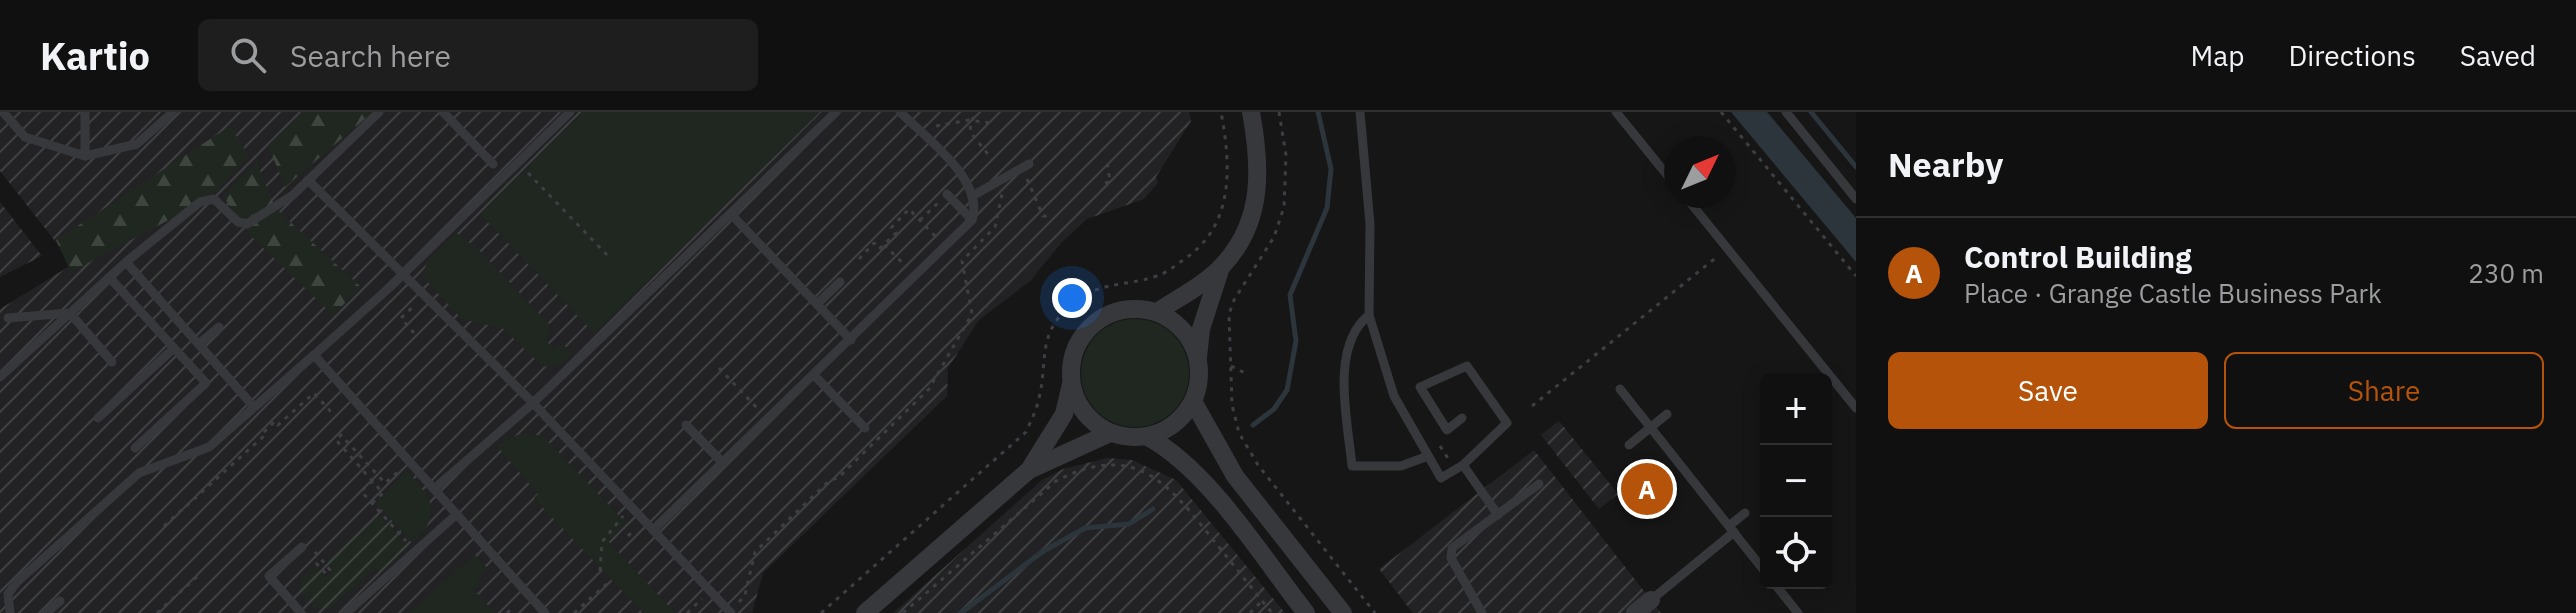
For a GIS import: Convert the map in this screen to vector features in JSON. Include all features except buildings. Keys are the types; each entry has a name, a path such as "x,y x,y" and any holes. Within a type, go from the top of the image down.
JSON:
{"street":[{"path":"1157,312 1221,267 1238,246 1257,200 1260,174 1251,112"},
{"path":"1148,437 1179,422 1194,403 1200,379 1198,358 1201,329 1221,267"},
{"path":"1029,470 1064,414 1076,346 1101,318 1119,310 1138,308 1157,312 1183,331 1198,358"},
{"path":"1071,384 1077,402 1088,418 1110,433 1148,437 1169,449 1194,470 1306,613"},
{"path":"1194,403 1235,476 1343,613"},
{"path":"865,613 1029,470 1110,433"},
{"path":"1635,613 1651,600"}],"lane":[{"path":"3,112 25,137 85,156 137,144 173,112"},
{"path":"85,112 85,156"},
{"path":"0,377 126,262 204,199 214,199 245,225 293,195 379,112"},
{"path":"443,112 493,164"},
{"path":"10,613 8,594 17,582 139,473 209,447 402,274 570,112"},
{"path":"434,489 533,403 836,112"},
{"path":"653,530 947,248 972,220 974,195 968,181 900,112"},
{"path":"1360,112 1370,224 1369,315 1394,396 1441,478 1463,465 1507,423 1467,366 1420,387 1447,430 1462,418"},
{"path":"1616,112 1664,171"},
{"path":"1786,112 1856,199"},
{"path":"974,195 1029,164"},
{"path":"308,180 533,403 730,612"},
{"path":"947,194 972,220"},
{"path":"1695,208 1856,408"},
{"path":"731,214 851,340"},
{"path":"126,262 254,407"},
{"path":"109,277 206,383 135,448"},
{"path":"817,304 840,282"},
{"path":"8,318 70,313"},
{"path":"70,313 112,362"},
{"path":"1369,315 1357,325 1345,367 1352,466 1401,466 1428,456"},
{"path":"199,344 219,327"},
{"path":"98,418 174,348"},
{"path":"314,355 545,613"},
{"path":"814,375 865,428"},
{"path":"1620,389 1760,565"},
{"path":"1629,445 1667,414"},
{"path":"686,425 723,463"},
{"path":"1463,465 1498,515"},
{"path":"1482,613 1451,558 1452,548 1539,484"},
{"path":"1651,600 1745,513"},
{"path":"348,612 457,514"},
{"path":"301,613 269,576 307,548"},
{"path":"1782,589 1798,613"},
{"path":"46,613 60,601"}],"path":[{"path":"821,613 1026,432 1040,397 1047,335 1065,309 1094,289 1160,275 1207,237 1225,202 1229,171 1221,112"},
{"path":"1279,112 1286,155 1284,207 1269,247 1231,306 1227,342 1232,405 1247,448 1375,613"},
{"path":"1721,112 1856,276"},
{"path":"932,129 938,124 973,119 991,123"},
{"path":"973,119 971,133 991,158"},
{"path":"1105,183 1110,182 1107,159"},
{"path":"527,172 609,257"},
{"path":"1025,175 1043,216 1049,216"},
{"path":"730,612 745,595 755,552 830,480 838,478 929,389 972,314 962,261 999,219 1002,205 998,183"},
{"path":"920,220 947,194"},
{"path":"859,259 874,243 879,249 896,233 891,228 909,209 947,248"},
{"path":"884,245 916,277"},
{"path":"1532,406 1728,249"},
{"path":"1173,267 1177,274"},
{"path":"414,333 401,318 424,296"},
{"path":"1230,366 1249,375"},
{"path":"719,368 768,419"},
{"path":"164,526 264,436 262,434 275,421 278,425 314,393 331,412"},
{"path":"372,503 383,493 336,440 341,435 385,483 409,462"},
{"path":"903,613 1056,481 1081,469 1113,466 1139,470 1167,485 1272,613"},
{"path":"373,481 361,491 415,551"},
{"path":"600,571 602,542 632,508"},
{"path":"307,548 330,570 326,574 316,563"},
{"path":"157,613 201,573"},
{"path":"574,613 609,582"},
{"path":"687,613 710,591"},
{"path":"1250,613 1262,601"}],"shaded area":[{"path":"0,112 1189,112 1191,121 1156,177 1158,183 1144,199 1087,219 1062,242 1030,281 979,320 948,368 947,396 763,573 752,613 0,613 0,309 73,264 0,171"},
{"path":"1731,112 1767,112 1856,218 1856,262"},
{"path":"0,202 42,256 0,277"},
{"path":"1559,421 1618,494 1599,509 1541,435"},
{"path":"1534,450 1661,613 1413,613 1379,569"},
{"path":"1107,458 1132,460 1176,480 1285,613 893,613 1042,480 1063,469"}],"green space":[{"path":"302,112 373,112 285,187 268,145"},
{"path":"584,112 820,112 594,333 480,214"},
{"path":"230,126 249,156 210,198 71,272 56,240"},
{"path":"257,163 275,208 361,287 333,315 251,236 223,196"},
{"path":"456,233 477,248 549,324 548,342 555,348 563,344 572,354 560,364 543,367 504,329 462,319 422,276 427,262"},
{"path":"1135,319 1156,323 1173,335 1185,352 1189,373 1185,394 1173,411 1156,423 1135,427 1114,423 1097,411 1085,394 1081,373 1085,352 1097,335 1114,323"},
{"path":"524,433 543,436 626,523 608,541 675,613 643,613 534,498 538,494 497,446 506,439"},
{"path":"406,470 428,497 431,506 428,523 412,543 376,503"},
{"path":"379,515 408,547 379,572 375,568 329,609 313,607 300,592 301,579 315,566 325,577 333,570 327,561"},
{"path":"475,555 488,569 477,578 481,583 474,590 495,613 410,613"}],"waterway":[{"path":"1253,425 1274,409 1287,390 1296,341 1290,295 1327,208 1331,169 1318,112"},
{"path":"1811,112 1856,167"},
{"path":"961,613 1042,552 1085,528 1129,524 1153,509"}],"place":[{"name":"Control Building","path":"1647,489"}]}
